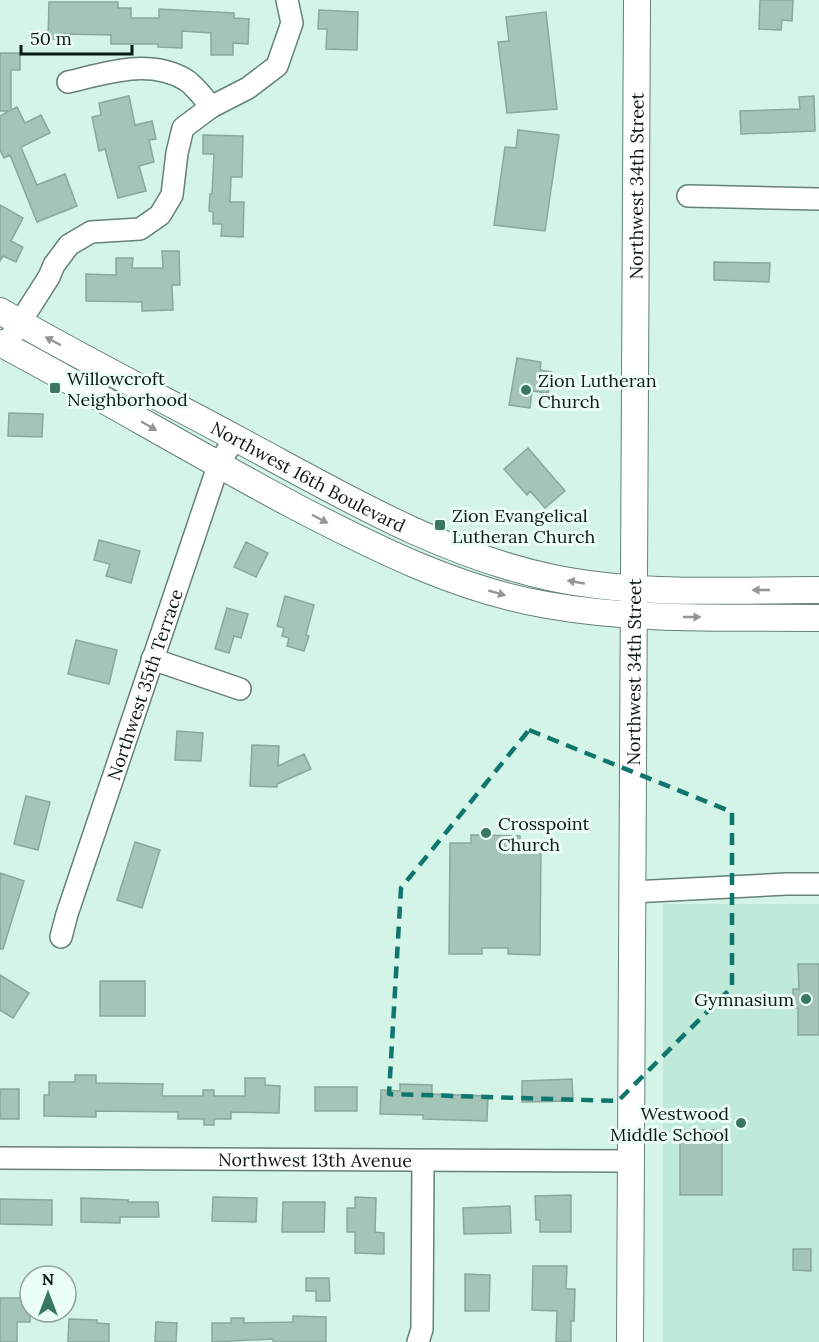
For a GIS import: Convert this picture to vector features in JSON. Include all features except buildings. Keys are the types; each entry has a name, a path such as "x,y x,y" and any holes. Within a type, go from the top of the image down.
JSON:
{"main road":[{"name":"Northwest 34th Street","path":"630,1342 637,0"},
{"name":"Northwest 16th Boulevard","path":"9,317 373,512 459,551 553,578 634,589 819,590"},
{"name":"Northwest 16th Boulevard","path":"2,348 218,466 359,539 442,575 495,593 546,605 633,617 819,618"}],"street":[{"path":"2,348 9,317 28,311 69,245 90,232 140,229 160,215 172,195 177,153 183,128 211,107 248,88 277,66 292,23 287,0"},
{"path":"68,82 129,68 163,71 187,80 211,107"},
{"path":"688,196 819,199"},
{"name":"Northwest 35th Terrace","path":"61,937 218,466 235,437"},
{"path":"152,659 240,689"},
{"path":"632,892 819,884"},
{"name":"Northwest 13th Avenue","path":"0,1158 630,1161"},
{"path":"418,1342 422,1329 423,1161"}],"highlighted area":[{"path":"529,730 732,812 732,987 618,1101 389,1094 401,888"}],"shaded area":[{"name":"Westwood Middle School","path":"663,904 819,904 819,1342 663,1342"}],"place":[{"name":"Willowcroft Neighborhood","path":"55,388"},
{"name":"Zion Lutheran Church","path":"526,390"},
{"name":"Zion Evangelical Lutheran Church","path":"440,525"},
{"name":"Crosspoint Church","path":"486,833"},
{"name":"Gymnasium","path":"806,999"},
{"name":"Westwood Middle School","path":"741,1123"}]}
